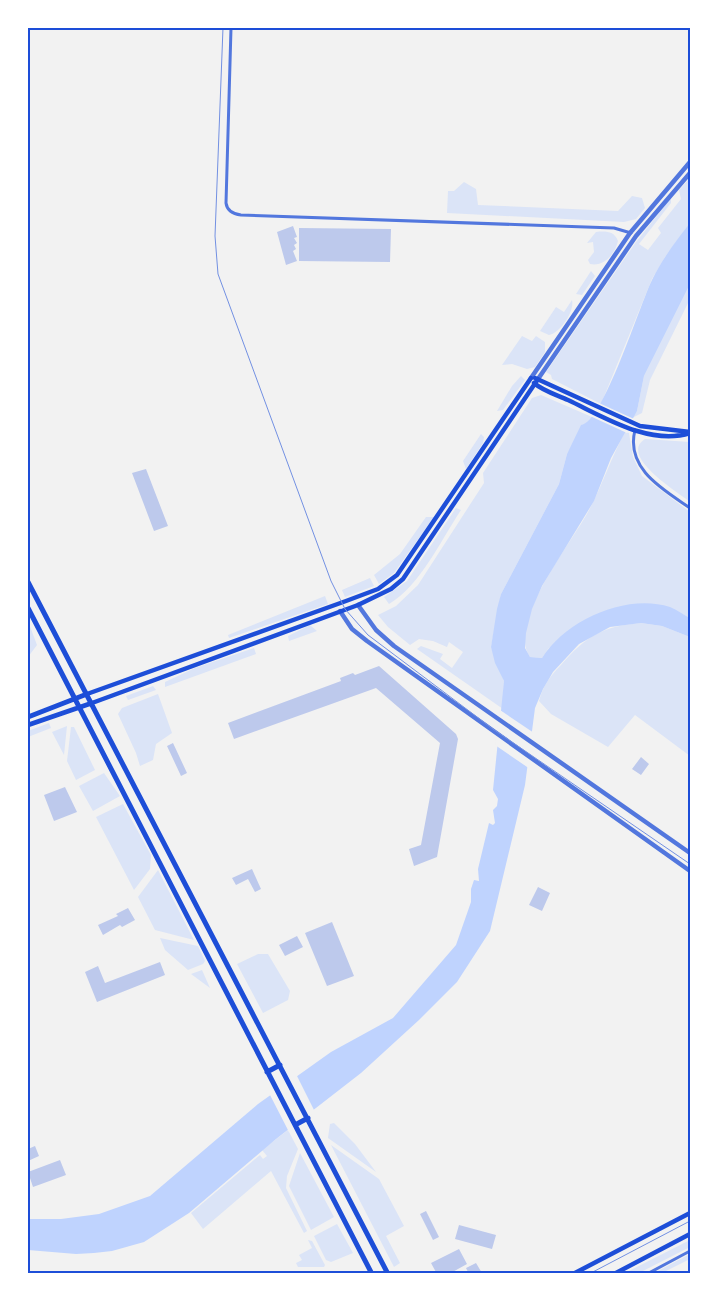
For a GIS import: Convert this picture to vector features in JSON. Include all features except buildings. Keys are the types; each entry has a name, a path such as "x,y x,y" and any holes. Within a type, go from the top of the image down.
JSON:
{"main road":[{"path":"531,378 538,379 633,427"},
{"path":"531,378 534,384 592,412 633,427 690,433"},
{"path":"28,717 378,589 397,575 531,378"},
{"path":"28,725 358,605 391,589 403,579 538,379"},
{"path":"28,582 88,694 388,1274"},
{"path":"346,602 358,605"},
{"path":"340,611 346,602"},
{"path":"28,608 372,1274"},
{"path":"268,1072 280,1065"},
{"path":"296,1127 308,1119"},
{"path":"573,1274 690,1213"},
{"path":"614,1274 690,1234"}],"street":[{"path":"231,28 226,203 229,211 232,213 240,215 614,228 636,236"},
{"path":"531,378 630,233 690,162"},
{"path":"538,379 636,236 690,173"},
{"path":"633,427 635,451 642,469 648,477 690,508"},
{"path":"358,605 376,630 394,646 690,853"},
{"path":"340,611 357,633 493,733 690,871"},
{"path":"647,1274 690,1251"}],"shaded area":[{"path":"690,178 690,223 665,257 652,279 601,404 552,379 551,375 546,372 636,242 671,198 671,203 639,244 648,250 661,233 658,228 681,199 679,190"},
{"path":"464,182 476,189 478,205 618,211 632,196 642,198 645,208 636,219 624,222 447,213 448,191 454,191"},
{"path":"596,232 609,232 618,241 612,255 600,264 590,264 588,260 594,252 593,242 587,243"},
{"path":"591,271 595,276 582,295 576,294"},
{"path":"690,284 690,299 650,380 642,413 632,418 637,411 644,376"},
{"path":"572,300 569,315 558,330 549,335 540,331 556,307 564,312"},
{"path":"522,336 532,341 536,336 545,342 545,352 535,367 527,369 512,364 502,365"},
{"path":"521,376 525,380 503,410 497,411 512,386"},
{"path":"541,395 592,417 584,425 567,454 559,484 501,594 491,647 504,681 503,709 417,649 421,646 443,654 440,659 452,668 463,652 449,642 447,647 433,641 419,639 410,645 388,627 378,615 396,606 418,585 484,483 483,473 532,398"},
{"path":"625,432 629,433 633,457 642,476 690,512 690,618 682,614 568,632 548,649 542,658 530,657 525,643 527,625 534,605 556,562 588,512"},
{"path":"481,434 484,437 483,443 466,469 463,461"},
{"path":"645,439 690,442 690,502 663,482 644,464 639,455 639,446"},
{"path":"456,508 461,510 429,562 411,586 389,604 384,597 407,581"},
{"path":"426,517 434,517 394,573 379,584 374,575 400,554"},
{"path":"370,578 374,586 345,597 342,590"},
{"path":"325,596 328,604 229,638 228,635"},
{"path":"28,621 37,645 28,657"},
{"path":"641,623 662,626 690,637 690,756 635,715 608,747 551,714 539,701 553,673 587,640 606,630 628,624"},
{"path":"310,625 317,631 289,641 288,636"},
{"path":"254,648 256,654 165,687 165,682 195,668"},
{"path":"153,686 156,690 128,700 126,696"},
{"path":"158,694 172,733 156,744 153,760 140,766 118,714 122,708"},
{"path":"49,723 51,728 28,737 28,731"},
{"path":"67,726 64,755 52,732"},
{"path":"71,727 74,727 95,770 76,780 67,761"},
{"path":"104,773 120,796 93,811 79,786"},
{"path":"123,804 151,855 150,869 134,890 96,817"},
{"path":"158,870 194,940 155,930 138,897"},
{"path":"160,938 198,946 205,961 203,964 188,970 165,950"},
{"path":"258,954 268,954 290,991 288,1000 263,1013 237,964"},
{"path":"202,970 210,988 191,974"},
{"path":"334,1123 355,1144 376,1172 328,1138 330,1124"},
{"path":"288,1130 298,1149 287,1176 286,1188 307,1231 304,1233 271,1171 203,1229 191,1213 260,1155 263,1159 267,1156 262,1150"},
{"path":"331,1145 379,1179 404,1226 386,1236 400,1263 394,1267"},
{"path":"300,1153 334,1217 311,1230 289,1186"},
{"path":"337,1224 353,1253 331,1262 326,1260 314,1236"},
{"path":"308,1240 312,1241 325,1265 324,1267 298,1267 296,1263 302,1260 299,1255 312,1248"},
{"path":"690,1240 690,1247 639,1273 625,1273"},
{"path":"690,1254 690,1259 662,1273 654,1273"}],"water":[{"path":"690,223 690,284 644,376 637,411 611,458 594,501 542,586 532,609 526,633 525,648 530,657 542,658 553,644 581,621 616,607 635,604 653,604 670,607 690,618 690,637 662,626 641,623 610,627 579,644 553,672 535,708 525,785 490,931 457,982 419,1020 361,1073 276,1139 189,1213 144,1242 112,1251 94,1253 76,1254 28,1250 28,1219 61,1219 99,1214 150,1196 258,1104 331,1052 393,1018 456,945 471,902 471,889 474,880 479,881 478,869 489,823 493,825 495,823 493,810 497,806 498,799 493,790 504,681 495,663 491,647 501,594 559,484 567,454 581,425 590,419 600,405 610,385 656,272"}],"pier":[{"path":"599,403 634,419 627,433 590,416"},
{"path":"500,710 534,733 530,769 495,745"},
{"path":"296,1074 315,1112 289,1132 269,1093"}],"tram line":[{"path":"223,28 215,236 218,274 331,581 345,609 368,635 493,729 690,864"},
{"path":"589,1274 690,1221"}]}
